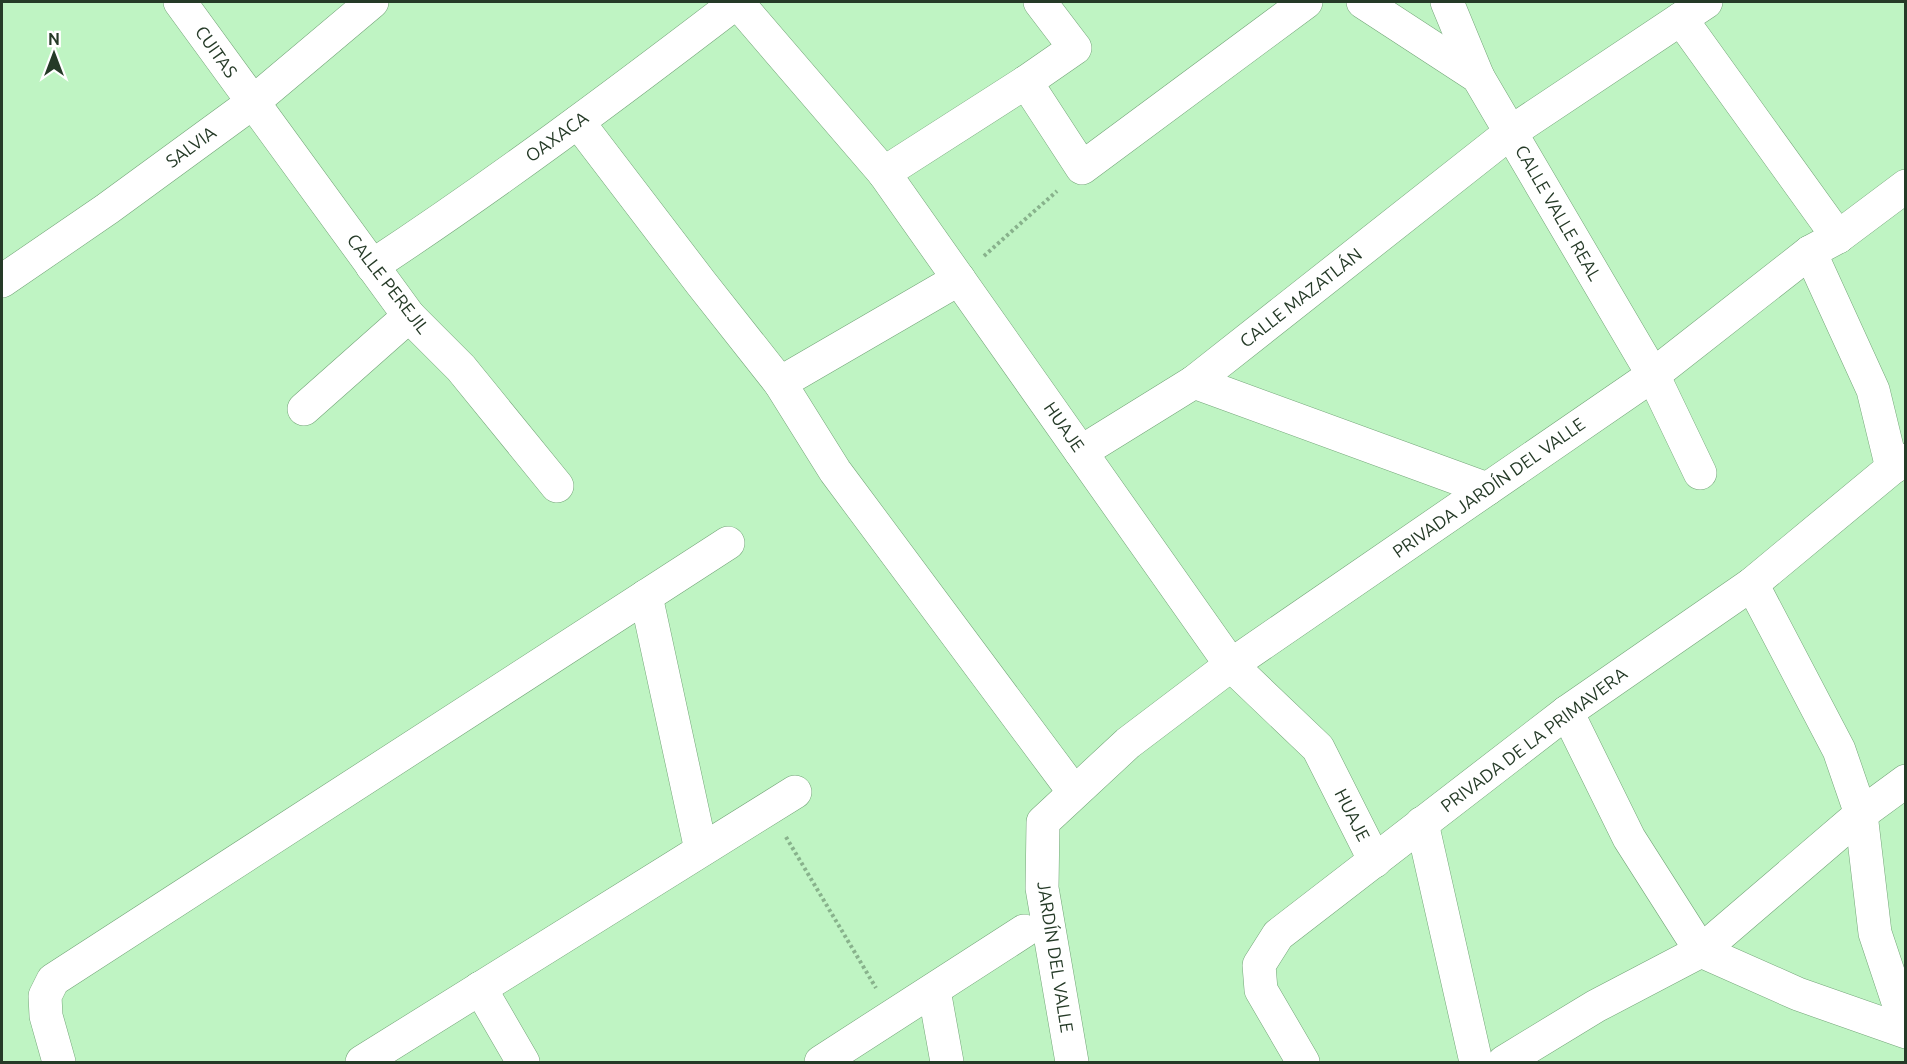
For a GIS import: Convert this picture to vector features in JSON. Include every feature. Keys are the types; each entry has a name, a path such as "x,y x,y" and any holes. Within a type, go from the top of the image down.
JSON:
{"street":[{"name":"CUITAS","path":"180,2 252,103"},
{"name":"SALVIA","path":"2,281 252,103 372,2"},
{"name":"OAXACA","path":"372,266 434,225 578,122 737,2"},
{"name":"HUAJE","path":"737,2 884,173 1231,665 1318,748 1375,861"},
{"path":"884,173 1075,48 1040,2"},
{"path":"1026,82 1082,168 1306,2"},
{"name":"CALLE VALLE REAL","path":"1363,2 1478,77 1653,375 1700,473"},
{"path":"1447,2 1478,77"},
{"path":"1694,10 1824,244 1899,464"},
{"name":"CALLE MAZATLÁN","path":"1082,452 1194,382 1511,132 1694,10"},
{"name":"CALLE PEREJIL","path":"252,103 409,316 461,368 557,486"},
{"path":"578,122 780,383 835,471 1074,792"},
{"name":"PRIVADA JARDÍN DEL VALLE","path":"1074,792 1128,743 1231,665 1653,375 1824,244 1905,186"},
{"path":"780,383 959,279"},
{"path":"303,409 409,316"},
{"path":"1194,382 1488,489"},
{"name":"PRIVADA DE LA PRIMAVERA","path":"1303,1062 1261,990 1259,965 1278,935 1567,712 1752,584 1899,464"},
{"path":"59,1062 46,1016 45,996 53,980 728,543"},
{"path":"1752,584 1839,750 1861,814 1875,933 1905,1026"},
{"path":"645,597 701,850"},
{"path":"1567,712 1629,838 1701,951 1798,994 1905,1032"},
{"path":"1504,1062 1596,1006 1701,951 1861,814 1905,781"},
{"name":"JARDÍN DEL VALLE","path":"1072,1062 1042,888 1043,822 1074,792"},
{"path":"362,1062 782,800"},
{"path":"1422,823 1476,1062"},
{"path":"821,1062 1024,931"},
{"path":"480,988 523,1062"},
{"path":"934,990 947,1062"}],"path":[{"path":"959,279 1082,168"},
{"path":"782,800 894,1016"}]}
